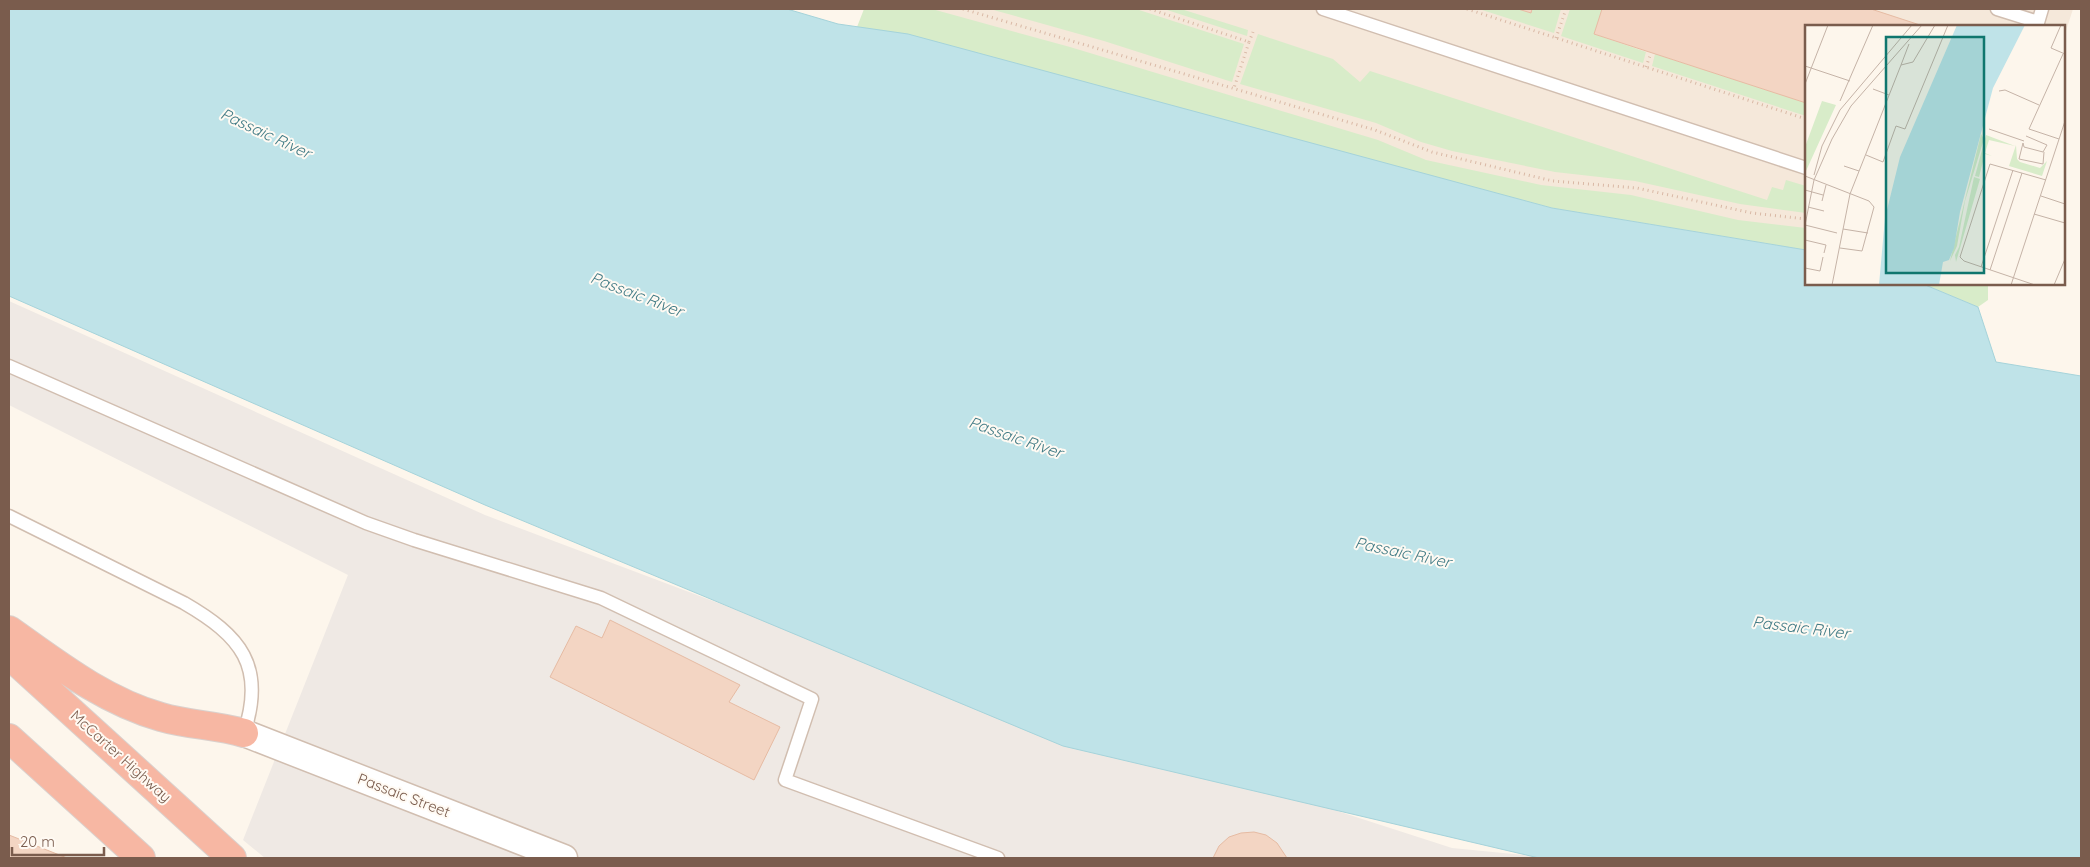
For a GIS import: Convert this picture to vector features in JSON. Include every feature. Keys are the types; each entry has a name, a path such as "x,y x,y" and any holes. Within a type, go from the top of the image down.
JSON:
{"highway":[{"path":"9,630 82,682 123,704 178,721 228,728 244,733"},
{"name":"McCarter Highway","path":"9,655 232,858"},
{"path":"9,738 141,858"}],"street":[{"name":"Passaic Street","path":"244,733 511,848 564,858"}],"lane":[{"path":"1323,9 1805,168"},
{"path":"1997,9 2038,24 2042,9"},
{"path":"9,366 366,523 414,540 601,598 812,699 785,780 998,858"},
{"path":"9,516 184,603 206,615 222,628 240,649 251,671 253,686 252,704 244,733"}],"path":[{"path":"963,9 1375,130 1432,152 1553,181 1637,188 1752,213 1805,219"},
{"path":"1150,9 1249,42"},
{"path":"1468,9 1805,120"},
{"path":"1556,38 1566,9"},
{"path":"1234,88 1253,32"},
{"path":"1646,67 1651,53"}],"shaded area":[{"path":"864,9 2073,9 2065,34 2065,25 1805,25 1805,250 1552,208"},
{"path":"9,301 485,515 861,657 1452,848 1553,858 265,858 243,840 348,575 9,405"}],"green space":[{"path":"864,9 932,9 1070,47 1378,140 1426,160 1541,185 1631,195 1738,220 1805,228 1805,250 1552,208 857,27"},
{"path":"990,9 1136,9 1244,44 1232,82 1104,41"},
{"path":"1164,9 1181,9 1248,30 1247,36"},
{"path":"1479,9 1518,9 1531,13 1532,9 1561,9 1554,33"},
{"path":"1570,9 1602,9 1594,34 1646,52 1643,63 1561,36"},
{"path":"1258,34 1333,59 1360,82 1370,71 1767,200 1772,187 1783,190 1786,180 1805,186 1805,213 1740,204 1635,181 1555,172 1452,151 1421,142 1376,123 1240,84"},
{"path":"1655,54 1805,103 1805,116 1652,66"},
{"path":"1925,285 1988,285 1988,300 1978,307"}],"water":[{"name":"Passaic River","path":"9,9 787,9 838,24 908,34 1552,208 1805,250 1805,285 1925,285 1978,307 1996,362 2081,376 2081,858 1539,858 1063,746 485,505 9,296"}],"building":[{"path":"1518,9 1532,9 1531,13"},
{"path":"1602,9 1871,9 1920,25 1805,25 1805,103 1594,34"},
{"path":"610,620 740,685 729,702 780,727 754,780 550,677 576,626 602,638"},
{"path":"1254,832 1266,835 1277,843 1287,858 1213,858 1219,846 1229,837 1241,833"},
{"path":"9,835 67,858 9,858"}]}
